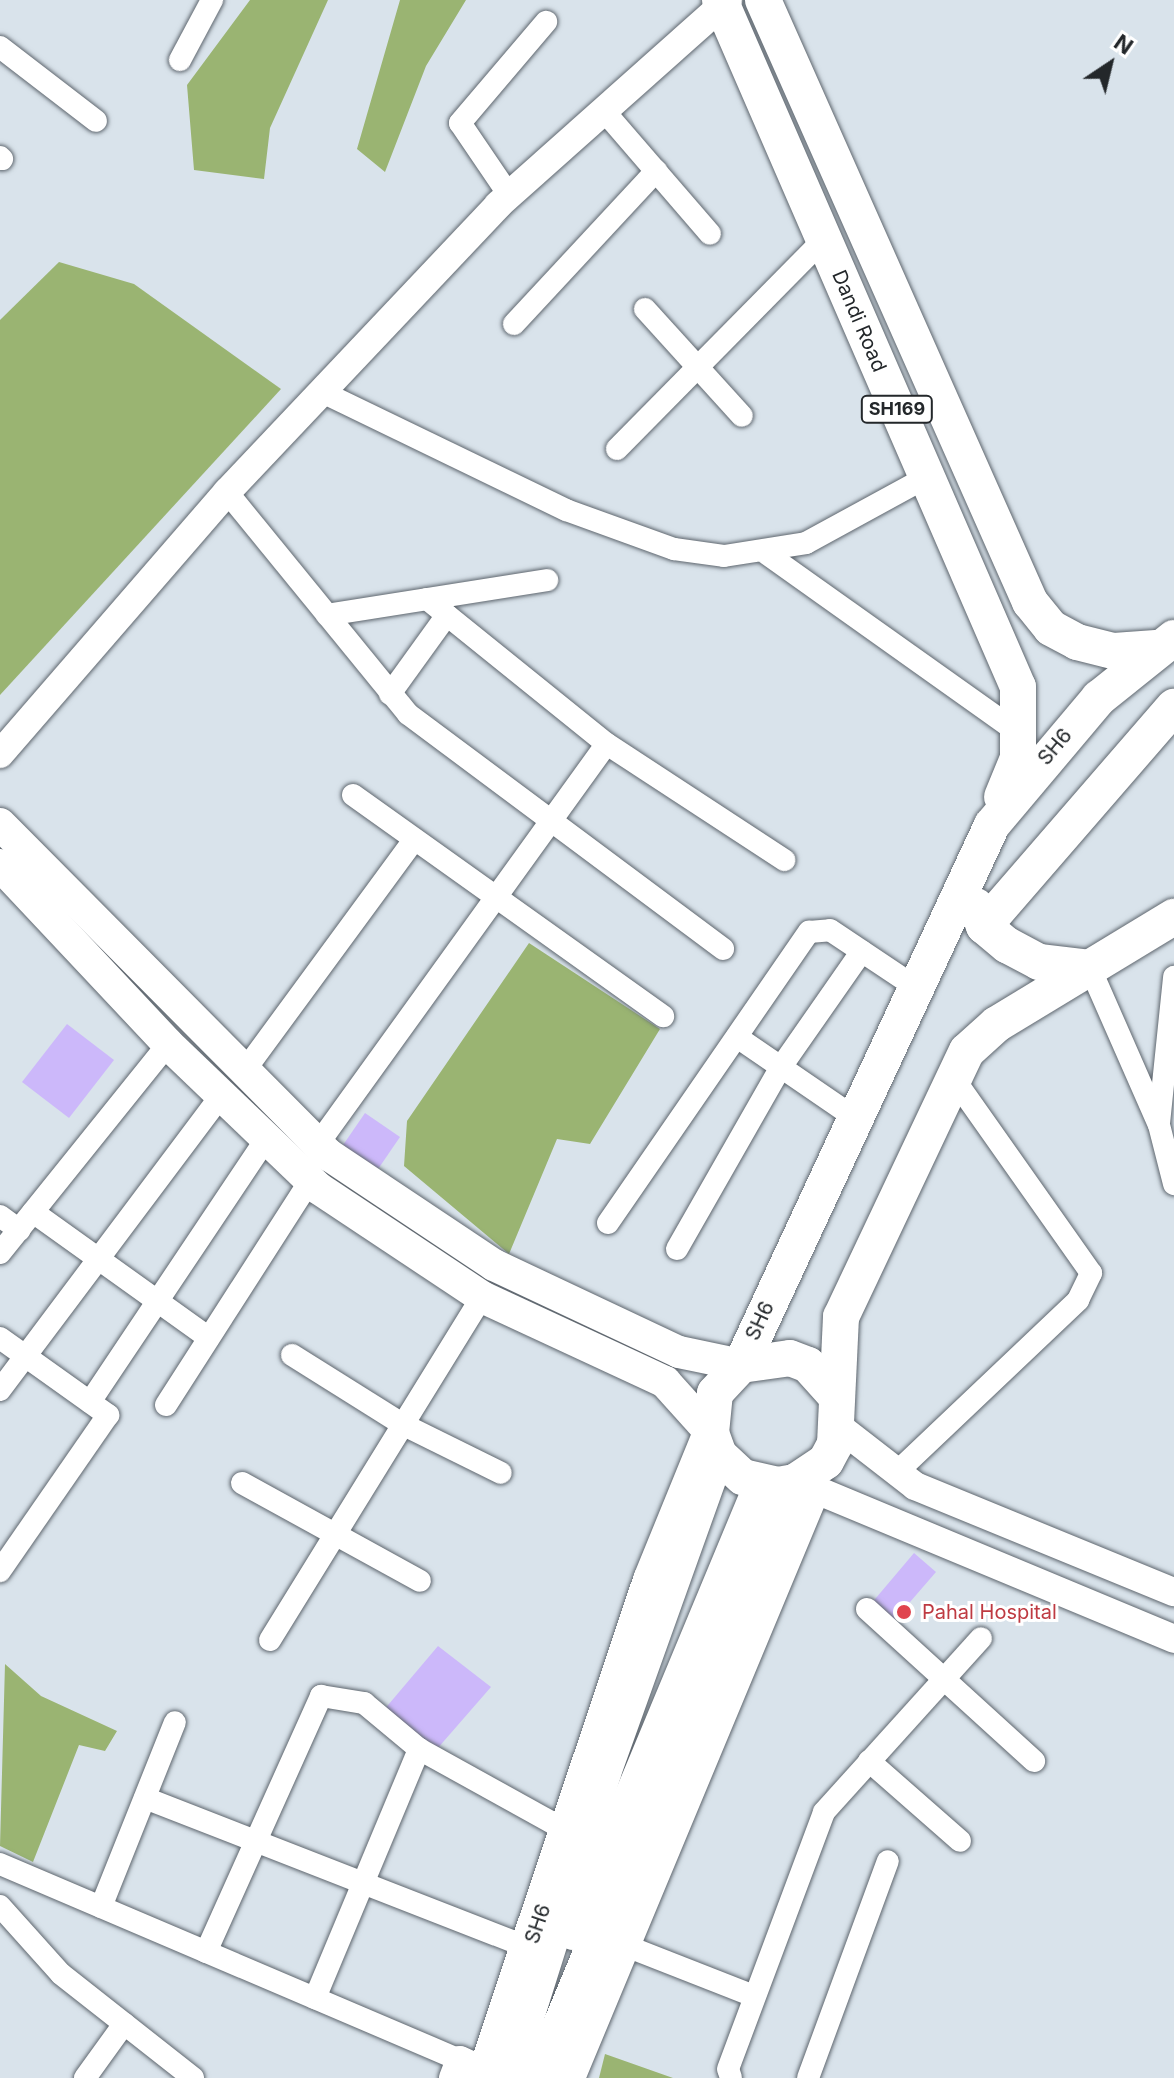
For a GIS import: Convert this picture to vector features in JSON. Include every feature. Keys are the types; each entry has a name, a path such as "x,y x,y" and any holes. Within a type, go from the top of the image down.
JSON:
{"main road":[{"name":"Dandi Road","path":"763,0 1030,602 1051,628 1077,642 1114,651 1165,643"},
{"name":"Dandi Road","path":"724,2 1018,687 1018,758 992,825"},
{"name":"SH6","path":"492,2073 651,1580 715,1444 715,1393 741,1365 968,867 992,825 1088,709 1165,643"},
{"path":"984,926 1174,707"},
{"path":"0,824 318,1144 406,1211 494,1265 679,1352 741,1365 790,1358 815,1371 836,1410"},
{"path":"0,865 168,1044 310,1181 482,1297 665,1382 715,1444 790,1485"},
{"path":"968,867 984,926 1039,962 1090,968"},
{"path":"492,2073 630,1807 790,1485 826,1461 836,1410 841,1317 967,1051 997,1024 1174,917"},
{"path":"492,2073 605,1773 715,1444"},
{"path":"492,2073 611,1940 741,1592 790,1485"}],"street":[{"path":"180,60 212,0"},
{"path":"0,754 227,492 509,195 724,2"},
{"path":"509,195 460,123 546,22"},
{"path":"0,47 96,121"},
{"path":"604,111 710,234"},
{"path":"514,324 656,171"},
{"path":"617,449 824,239"},
{"path":"645,309 742,416"},
{"path":"322,392 624,536 724,556 767,554 806,543 927,477"},
{"path":"227,492 390,694 550,823 723,949"},
{"path":"767,554 1020,734"},
{"path":"327,615 547,580"},
{"path":"427,599 607,744 784,860"},
{"path":"390,694 447,615"},
{"path":"318,1144 607,744"},
{"path":"353,795 663,1016"},
{"path":"245,1070 414,840"},
{"path":"608,1223 809,932 824,927 914,986"},
{"path":"677,1249 781,1067 862,951"},
{"path":"1090,968 1159,1125 1174,1184"},
{"path":"1159,1125 1174,977"},
{"path":"737,1037 854,1117"},
{"path":"0,1253 168,1044"},
{"path":"897,1472 1078,1300 1091,1273 954,1079"},
{"path":"0,1390 100,1262 221,1096"},
{"path":"90,1402 266,1139"},
{"path":"166,1405 310,1181"},
{"path":"0,1216 26,1221 100,1262 209,1338"},
{"path":"270,1640 482,1297"},
{"path":"0,1338 108,1415 0,1571"},
{"path":"292,1355 402,1424 501,1473"},
{"path":"836,1410 915,1486 1174,1592"},
{"path":"242,1483 337,1532 420,1581"},
{"path":"571,2078 611,1940 790,1485 1174,1639"},
{"path":"867,1609 1034,1761"},
{"path":"731,2078 728,2069 817,1825 869,1761 981,1638"},
{"path":"206,1952 321,1696 364,1703 419,1749 569,1832"},
{"path":"101,1907 175,1722"},
{"path":"315,1998 419,1749"},
{"path":"869,1761 960,1841"},
{"path":"145,1798 255,1840 363,1888 530,1948"},
{"path":"808,2078 888,1861"},
{"path":"0,1864 492,2073"},
{"path":"0,1906 38,1953 193,2078"},
{"path":"611,1940 754,1996"},
{"path":"85,2078 124,2024"}],"green space":[{"path":"250,0 328,0 270,128 264,179 194,170 187,85"},
{"path":"400,0 466,0 426,66 385,172 357,149"},
{"path":"59,262 134,284 281,389 0,695 0,320"},
{"path":"529,943 660,1029 590,1144 557,1139 509,1254 404,1166 407,1121"},
{"path":"5,1664 41,1696 117,1731 105,1751 79,1745 33,1862 0,1846"},
{"path":"605,2054 673,2078 599,2078"}],"building":[{"path":"67,1024 114,1060 69,1118 22,1082"},
{"path":"365,1113 400,1137 376,1172 341,1148"},
{"path":"914,1553 936,1572 891,1624 870,1605"},
{"path":"438,1646 491,1687 437,1749 383,1711"}],"place":[{"name":"Pahal Hospital","path":"904,1612"}]}
